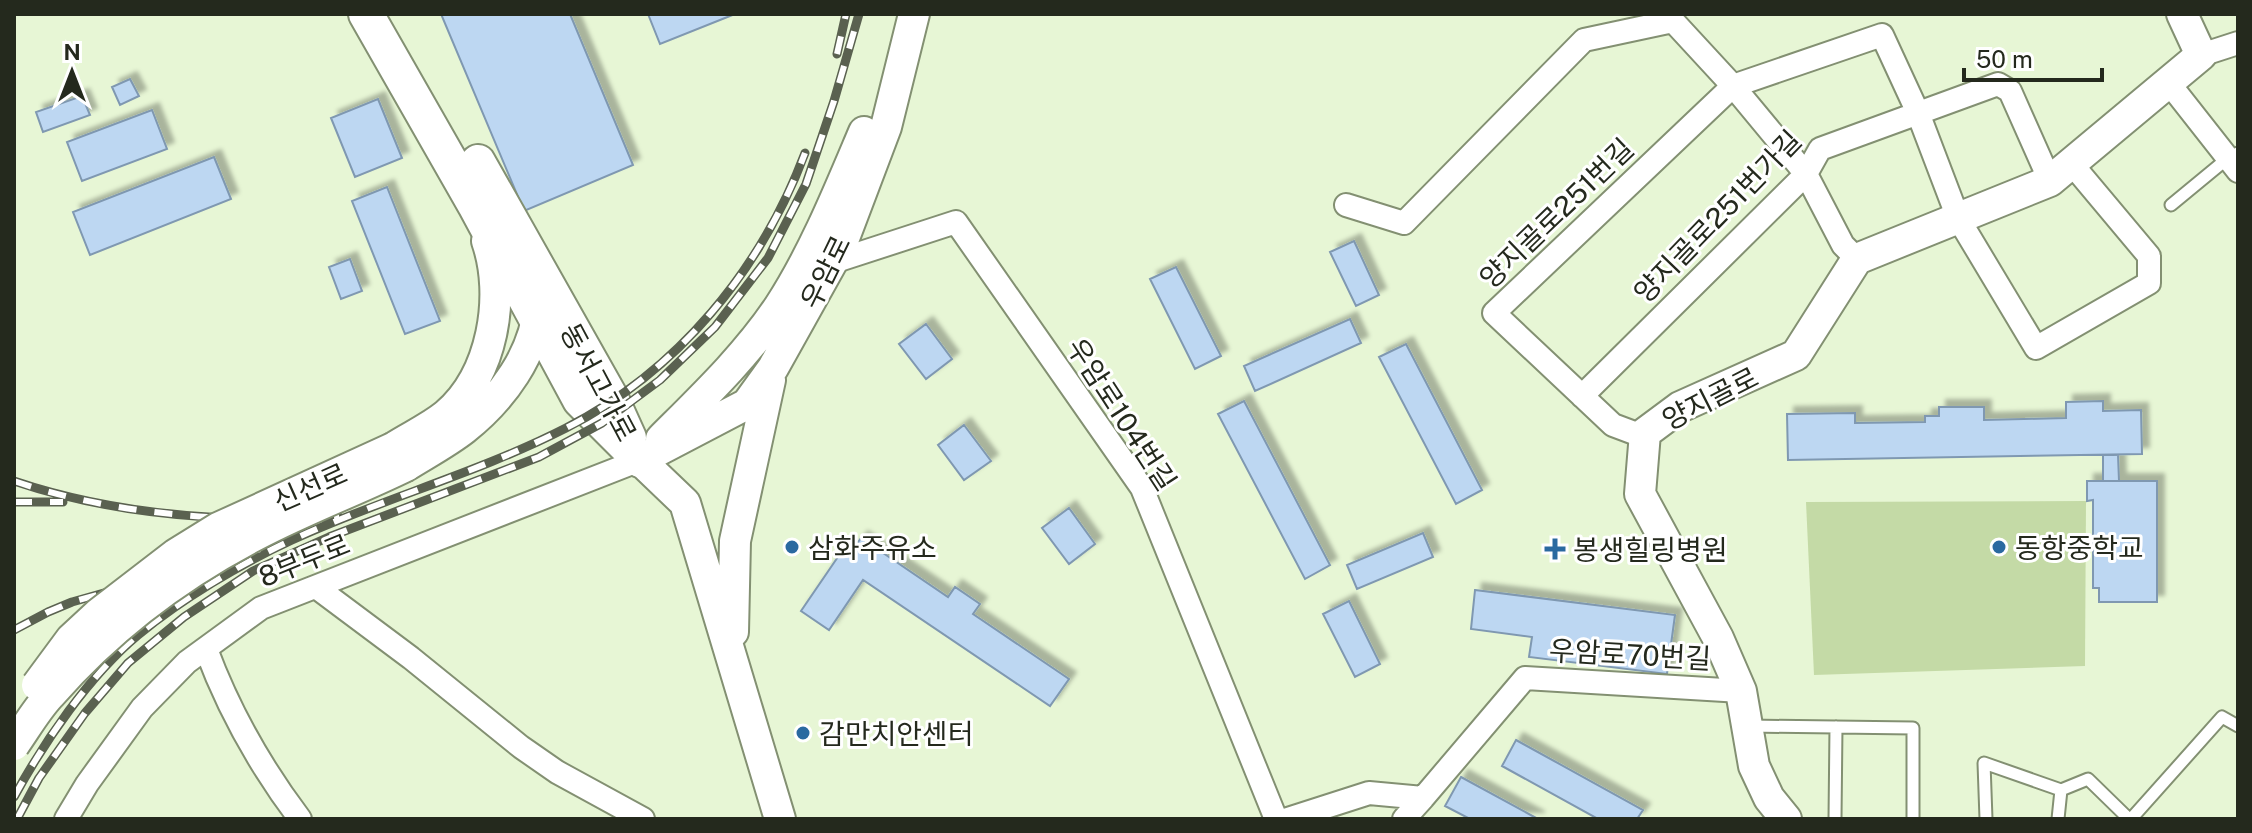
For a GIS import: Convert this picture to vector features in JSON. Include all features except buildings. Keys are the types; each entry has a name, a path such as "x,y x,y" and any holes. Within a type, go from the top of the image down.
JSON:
{"main road":[{"name":"동서고가로","path":"366,14 475,205 580,400 640,460"},
{"name":"동서고가로","path":"391,14 610,396 640,460"},
{"name":"우암로","path":"640,460 742,356 779,306 814,244 864,132 893,14"},
{"name":"우암로","path":"640,460 747,404 773,368 833,262 886,127 914,14"},
{"path":"1857,259 2060,172 2201,55 2182,14"},
{"name":"신선로","path":"14,745 58,686 99,643 144,607 219,555 400,457 447,414 478,370 490,338 497,292 494,261 475,205"},
{"name":"양지골로","path":"1786,819 1769,798 1754,766 1741,691 1718,638 1640,494 1645,433 1680,407 1796,355 1857,259"},
{"name":"신선로","path":"14,716 71,639 98,614 176,554 218,528 464,429 492,402 516,372 530,347 538,324 542,275"},
{"path":"732,658 735,541 773,368"},
{"path":"640,460 685,503 780,819"}],"street":[{"path":"1346,205 1404,223 1584,40 1675,18 1806,174 1843,245 1857,259"},
{"name":"양지골로251번길","path":"1645,437 1613,425 1494,313 1733,86 1882,35 1918,113"},
{"path":"2201,55 2238,43"},
{"path":"2168,82 2235,161"},
{"name":"양지골로251번가길","path":"1582,396 1806,174 1820,149 1998,84 2010,91 2060,172"},
{"path":"1918,113 1958,218 2036,348 2149,283 2149,256 2060,172"},
{"name":"우암로104번길","path":"833,262 956,222 1142,488 1276,819"},
{"name":"8부두로","path":"66,819 87,784 142,708 187,662 261,608 640,460"},
{"path":"316,587 411,658 521,747 557,772 643,819"},
{"path":"206,649 232,713 271,780 300,819"},
{"name":"우암로70번길","path":"1423,798 1525,678 1741,691"},
{"path":"1288,819 1369,793 1423,798"},
{"path":"1404,819 1423,798"}],"lane":[{"path":"2171,205 2235,161"},
{"path":"1986,819 1984,763 2061,790 2088,779 2130,819 2222,717 2238,726"},
{"path":"1746,726 1913,728 1913,819"},
{"path":"1835,819 1836,727"},
{"path":"2058,819 2061,790"}],"green space":[{"path":"2086,501 2085,666 1814,675 1806,502"}],"railway":[{"path":"837,54 846,14"},
{"path":"17,819 39,778 85,713 128,663 184,617 253,571 329,537 539,457 602,423 660,380 715,327 768,258 806,184 859,14"},
{"path":"14,797 53,732 102,670 138,635 192,595 292,540 533,444 607,405 644,377 679,347 740,276 787,196 805,153"},
{"path":"14,481 85,501 159,513 240,518 339,517"},
{"path":"14,502 63,502"},
{"path":"14,630 72,602 260,549"}],"place":[{"name":"삼화주유소","path":"792,547"},
{"name":"동항중학교","path":"1999,547"},
{"name":"봉생힐링병원","path":"1555,549"},
{"name":"감만치안센터","path":"803,733"}]}
